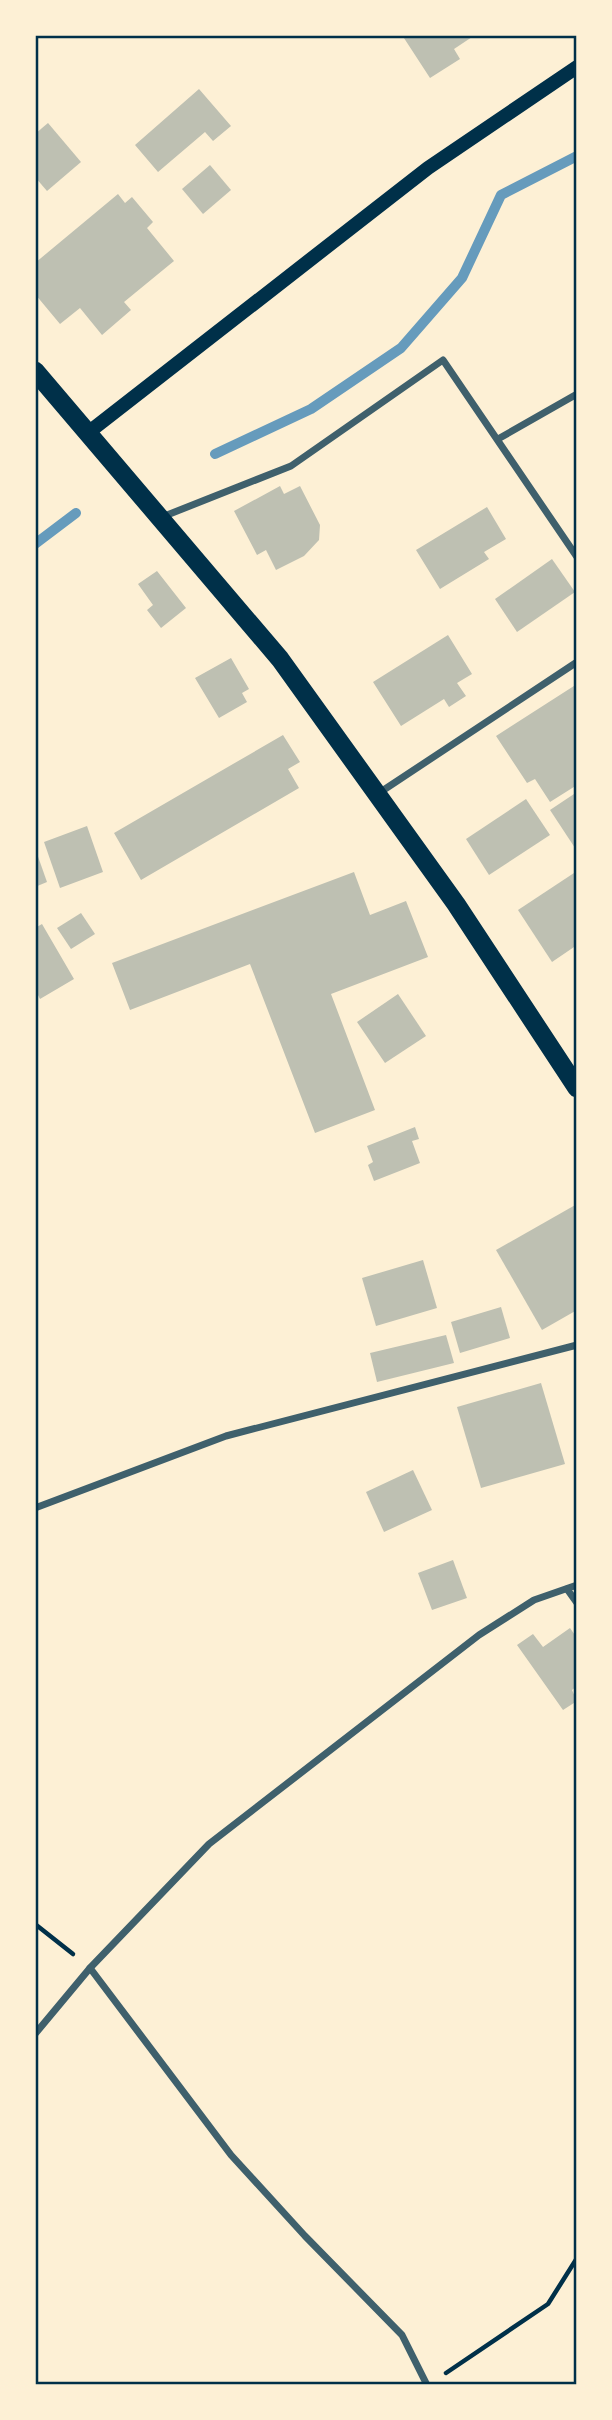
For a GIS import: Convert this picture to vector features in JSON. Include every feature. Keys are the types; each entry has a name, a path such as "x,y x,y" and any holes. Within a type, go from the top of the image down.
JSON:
{"highway":[{"path":"35,371 280,659 456,904 577,1088"}],"main road":[{"path":"89,432 428,168 577,67"}],"street":[{"path":"161,517 291,466 443,360 577,557"},
{"path":"498,439 577,394"},
{"path":"378,793 577,662"},
{"path":"35,1508 226,1436 577,1345"},
{"path":"35,2034 90,1968 220,1836 479,1635 534,1600 577,1585"},
{"path":"567,1589 577,1603"},
{"path":"90,1968 231,2155 305,2236 402,2335 427,2385"}],"path":[{"path":"35,1924 90,1968"},
{"path":"439,2378 548,2304 577,2258"}],"building":[{"path":"402,35 475,35 454,49 460,59 430,78"},
{"path":"199,89 231,126 213,141 205,132 158,172 135,145"},
{"path":"48,123 81,162 47,191 35,177 35,134"},
{"path":"210,165 231,190 203,214 182,189"},
{"path":"118,194 125,203 132,197 153,222 147,228 174,261 124,302 131,310 102,335 80,308 60,324 35,294 35,263"},
{"path":"280,486 284,494 300,486 320,525 319,540 304,556 276,570 266,550 257,555 234,511"},
{"path":"487,507 506,539 484,552 489,559 440,589 416,550"},
{"path":"552,559 575,592 517,632 495,599"},
{"path":"157,571 186,608 161,628 147,610 153,605 138,584"},
{"path":"448,635 472,674 457,683 466,696 449,707 444,699 401,726 373,682"},
{"path":"231,658 249,689 242,693 247,702 219,718 195,678"},
{"path":"577,684 577,785 550,802 535,779 527,783 496,736"},
{"path":"283,735 300,762 288,769 299,788 141,880 114,833"},
{"path":"577,792 577,851 550,810"},
{"path":"526,799 550,835 489,875 466,839"},
{"path":"87,826 103,872 60,888 44,842"},
{"path":"35,848 47,882 35,887"},
{"path":"577,871 577,945 552,962 518,910"},
{"path":"354,872 370,915 406,901 428,957 331,994 375,1110 315,1133 250,964 130,1010 112,963"},
{"path":"81,913 95,934 71,949 57,928"},
{"path":"42,924 74,979 40,999 37,993 35,994 35,928"},
{"path":"398,994 426,1036 385,1063 357,1022"},
{"path":"415,1127 419,1139 412,1141 420,1163 374,1181 368,1165 373,1162 367,1146"},
{"path":"577,1204 577,1310 542,1330 496,1250"},
{"path":"423,1260 437,1308 376,1326 362,1278"},
{"path":"501,1307 510,1338 460,1353 451,1322"},
{"path":"446,1335 454,1363 377,1382 370,1353"},
{"path":"541,1383 565,1464 481,1488 457,1407"},
{"path":"413,1470 432,1510 384,1532 366,1492"},
{"path":"453,1560 467,1598 432,1610 418,1573"},
{"path":"570,1628 577,1638 577,1686 572,1690 577,1701 563,1710 517,1645 533,1634 543,1647"}],"waterway":[{"path":"215,454 311,409 401,348 462,278 501,195 577,156"},
{"path":"35,544 76,513"}]}
